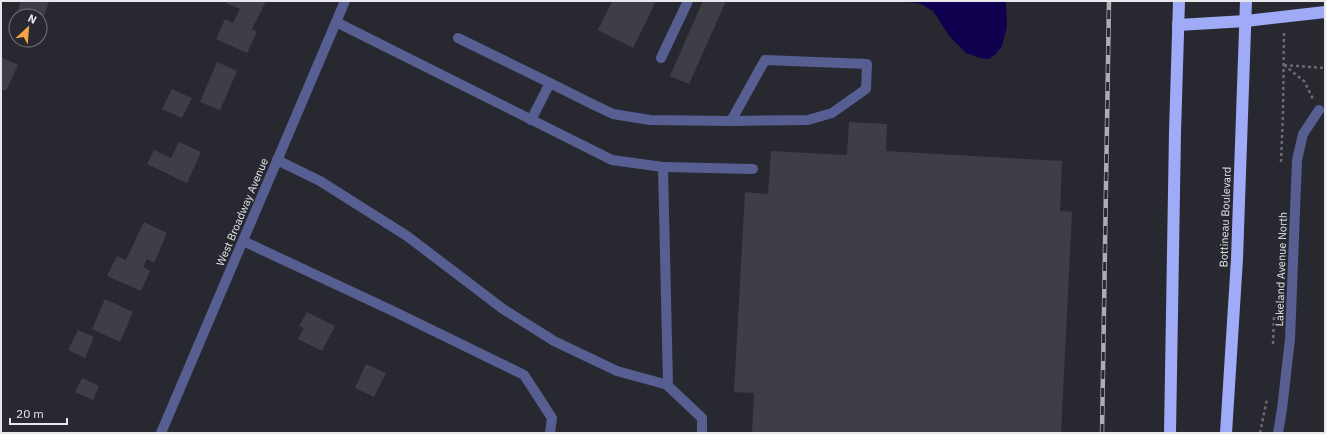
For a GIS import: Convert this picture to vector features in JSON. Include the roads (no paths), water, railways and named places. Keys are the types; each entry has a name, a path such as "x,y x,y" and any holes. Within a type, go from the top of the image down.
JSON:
{"highway":[{"path":"1170,433 1174,140 1179,1"},
{"name":"Bottineau Boulevard","path":"1226,433 1237,259 1246,1"},
{"path":"1178,25 1246,21 1325,12"}],"street":[{"name":"West Broadway Avenue","path":"161,433 345,1"},
{"path":"661,58 688,1"},
{"path":"336,22 612,160 663,167 753,168"},
{"path":"458,38 613,114 650,120 731,121 808,120 832,113 866,89 867,64 765,60 731,121"},
{"path":"531,120 550,83"},
{"name":"Lakeland Avenue North","path":"1278,433 1290,339 1297,160 1303,134 1319,110"},
{"path":"277,160 320,181 407,236 503,309 554,341 617,371 667,385 702,418 702,433"},
{"path":"663,167 667,385"},
{"path":"243,241 395,312 524,375 552,418 550,433"}],"railway":[{"path":"1102,433 1109,1"}]}
